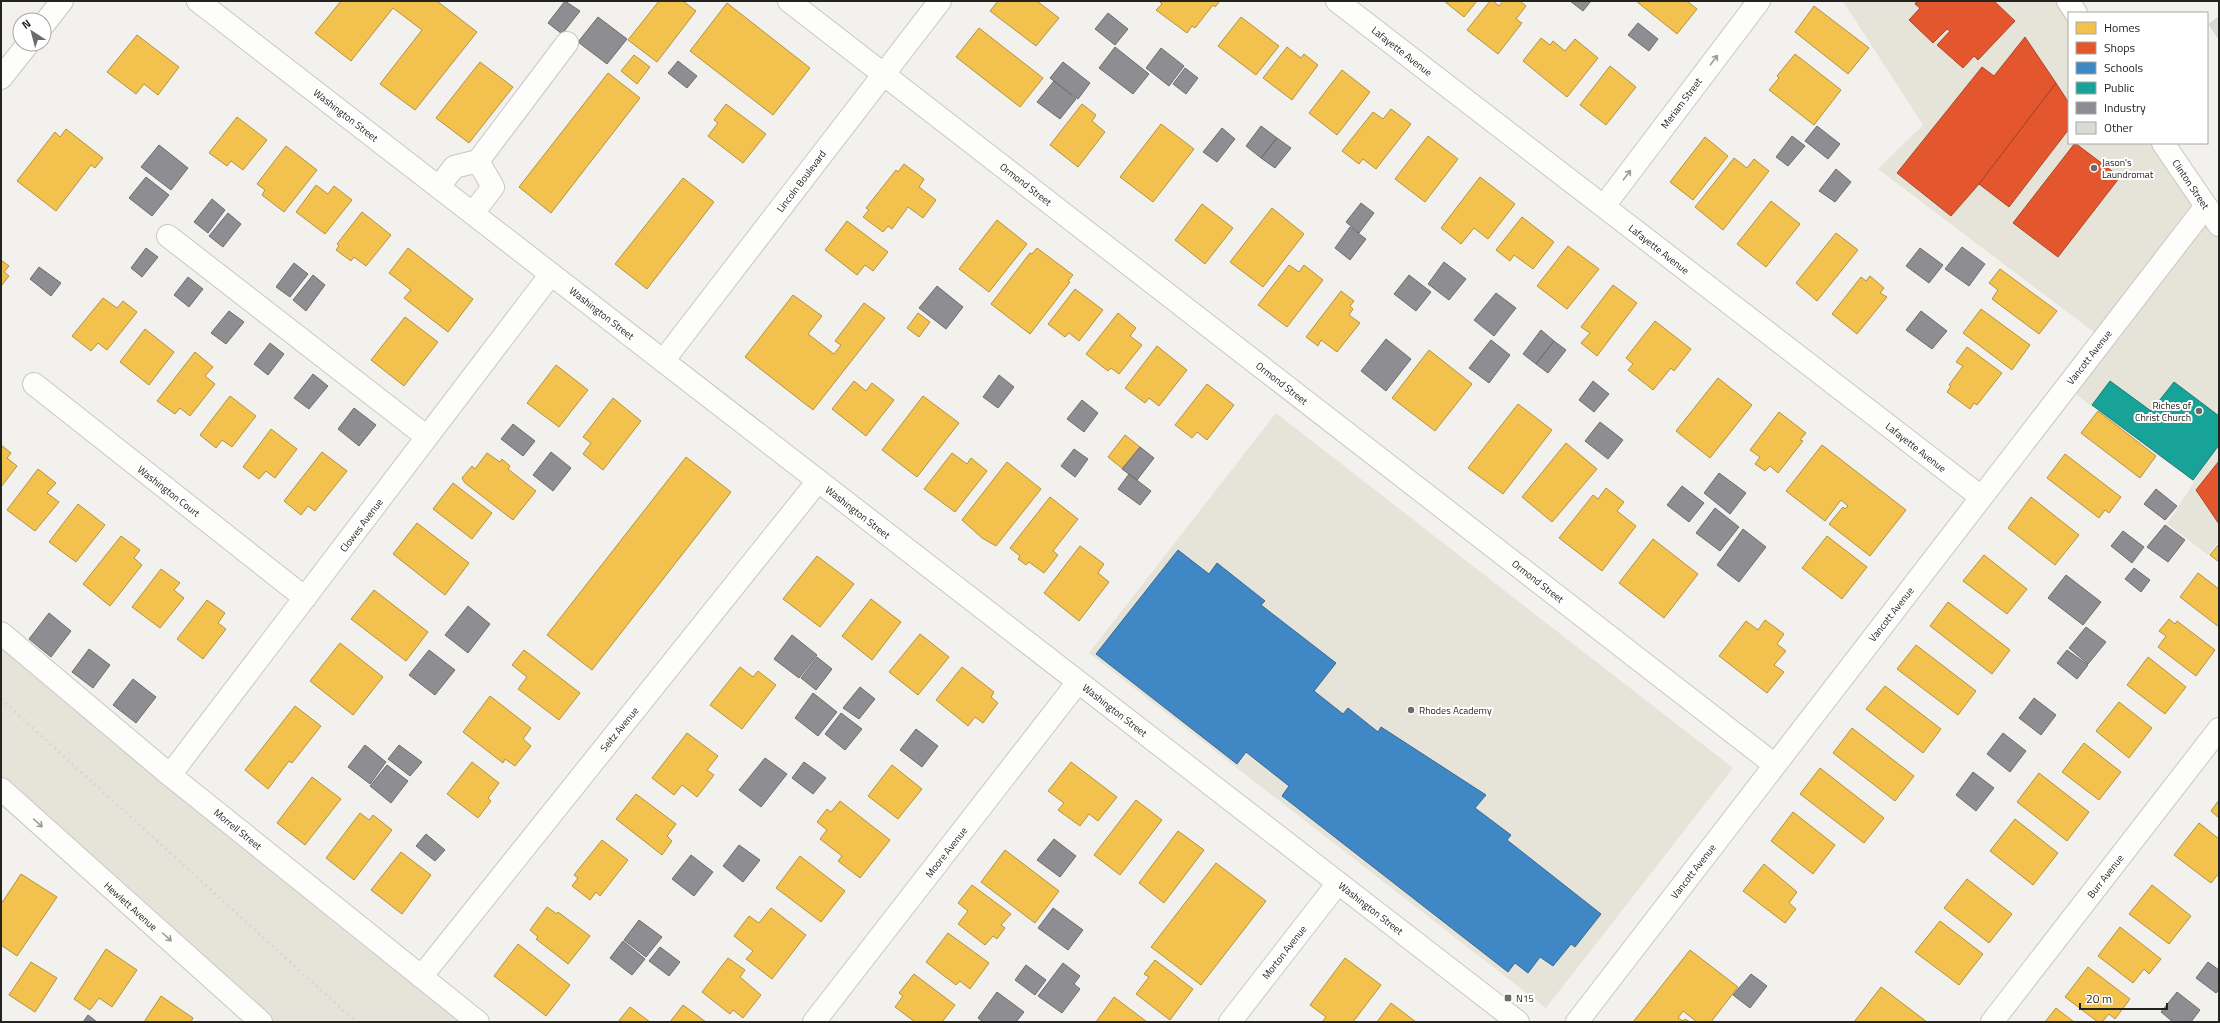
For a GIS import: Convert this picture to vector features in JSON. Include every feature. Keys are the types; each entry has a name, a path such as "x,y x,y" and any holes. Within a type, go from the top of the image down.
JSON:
{"street":[{"path":"52,14 62,1"},
{"name":"Washington Street","path":"198,1 1518,1022"},
{"name":"Ormond Street","path":"789,1 1775,765"},
{"name":"Lincoln Boulevard","path":"663,361 883,73 940,1"},
{"name":"Meriam Street","path":"1604,206 1759,1"},
{"path":"2068,1 2075,12"},
{"name":"Lafayette Avenue","path":"1348,4 1604,206 1981,497"},
{"path":"439,188 454,167 478,160 567,43"},
{"path":"1,78 22,52"},
{"name":"Clinton Street","path":"2165,144 2219,225"},
{"path":"473,213 493,187 478,160"},
{"name":"Vancott Avenue","path":"1576,1022 2206,206"},
{"path":"168,236 427,437"},
{"name":"Clowes Avenue","path":"170,775 551,274"},
{"name":"Washington Court","path":"34,384 305,598"},
{"name":"Seitz Avenue","path":"420,977 818,480"},
{"name":"Morrell Street","path":"1,633 170,775 478,1022"},
{"name":"Moore Avenue","path":"814,1022 1078,682"},
{"name":"Burr Avenue","path":"1992,1022 2219,729"},
{"name":"Hewlett Avenue","path":"4,798 259,1021"},
{"name":"Morton Avenue","path":"1230,1022 1338,883"}],"shaded area":[{"path":"1843,1 2068,1 2068,144 2164,144 2219,225 2219,541 2208,555 2167,524 2194,482 2066,387 2103,339 1878,169 1923,125"},
{"name":"Rhodes Academy","path":"1276,413 1733,768 1546,1008 1089,653"},
{"path":"1,646 79,714 371,952 381,946 478,1022 261,1022 1,788"}],"building: Homes":[{"path":"341,1 437,1 477,32 415,110 380,84 422,30 393,8 351,61 315,33"},
{"path":"659,1 683,1 696,11 657,62 628,40"},
{"path":"998,1 1037,1 1059,18 1036,46 990,11"},
{"path":"1159,1 1220,1 1215,7 1213,5 1195,28 1192,26 1187,33 1156,10 1162,4"},
{"path":"1444,1 1477,1 1464,17"},
{"path":"1490,1 1493,1 1499,6 1503,1 1520,1 1526,6 1516,19 1522,23 1498,54 1467,30"},
{"path":"1636,1 1687,1 1697,9 1677,34"},
{"path":"727,3 810,68 773,115 690,51"},
{"path":"1814,6 1869,48 1848,74 1795,32"},
{"path":"1241,17 1279,46 1256,75 1218,46"},
{"path":"979,28 1043,78 1020,107 956,57"},
{"path":"137,35 179,67 158,95 144,84 136,94 107,72"},
{"path":"1541,38 1550,45 1553,41 1565,51 1575,39 1598,58 1567,97 1523,61"},
{"path":"1287,47 1301,58 1304,54 1318,65 1292,100 1263,78"},
{"path":"1795,54 1841,90 1814,125 1769,90 1779,78 1777,76"},
{"path":"634,55 650,67 637,84 621,71"},
{"path":"480,62 513,87 469,143 436,118"},
{"path":"1610,66 1636,87 1606,125 1580,105"},
{"path":"1342,70 1370,92 1337,135 1309,113"},
{"path":"608,73 640,98 551,213 519,187"},
{"path":"726,104 766,134 743,163 708,136 718,123 714,120"},
{"path":"1082,104 1096,115 1092,121 1105,132 1078,167 1050,145"},
{"path":"1391,109 1411,124 1376,169 1363,159 1359,164 1342,151 1373,112 1383,119"},
{"path":"237,117 267,140 243,170 231,161 227,166 209,153"},
{"path":"1161,124 1194,149 1153,202 1120,177"},
{"path":"66,129 103,158 95,168 91,165 56,211 17,181 55,132 60,137"},
{"path":"1428,136 1458,159 1425,202 1395,179"},
{"path":"1705,137 1728,156 1693,200 1670,182"},
{"path":"286,146 317,170 284,212 262,195 265,190 257,184"},
{"path":"1734,158 1747,168 1754,159 1769,171 1723,230 1695,207"},
{"path":"904,164 924,179 919,187 936,200 923,218 908,207 892,229 888,226 883,232 863,217 869,210 866,208 896,170 898,172"},
{"path":"1480,177 1515,204 1488,239 1474,228 1461,244 1441,228"},
{"path":"683,178 714,202 647,289 615,264"},
{"path":"316,185 328,194 334,186 352,200 325,234 296,212"},
{"path":"1771,201 1800,224 1766,267 1737,244"},
{"path":"1202,204 1233,228 1205,264 1175,240"},
{"path":"1272,208 1304,234 1263,287 1230,262"},
{"path":"362,212 391,235 366,266 354,257 351,261 336,250 339,246 337,244"},
{"path":"1522,217 1554,242 1533,269 1514,255 1510,261 1496,250"},
{"path":"997,220 1027,244 989,292 959,269"},
{"path":"847,221 888,252 873,271 865,265 857,275 825,250"},
{"path":"1836,233 1858,250 1817,301 1796,283"},
{"path":"1568,246 1599,269 1567,309 1537,286"},
{"path":"408,248 473,299 448,332 404,298 411,290 389,273"},
{"path":"1037,248 1073,275 1068,281 1070,282 1030,334 991,304 1030,253 1032,254"},
{"path":"1,260 9,266 4,272 9,276 1,286"},
{"path":"1289,265 1299,272 1304,265 1323,280 1287,327 1258,305"},
{"path":"2000,269 2057,311 2039,334 1992,299 1998,290 1989,283"},
{"path":"1870,276 1884,288 1880,293 1887,297 1857,334 1832,314 1861,277 1866,281"},
{"path":"1613,285 1637,303 1597,356 1581,343 1590,333 1581,327"},
{"path":"1075,289 1103,310 1079,341 1069,333 1065,337 1048,324"},
{"path":"1341,291 1354,301 1350,306 1353,309 1349,315 1360,323 1337,352 1321,340 1318,346 1306,337"},
{"path":"793,295 822,316 808,334 834,354 841,345 835,341 864,303 885,318 813,410 745,357"},
{"path":"103,298 117,308 123,301 137,312 107,350 98,343 91,351 72,336"},
{"path":"1981,309 2030,345 2012,370 1963,333"},
{"path":"918,313 930,322 919,337 907,328"},
{"path":"1118,313 1136,328 1130,336 1142,345 1119,374 1111,368 1108,371 1086,354"},
{"path":"405,317 438,342 404,386 371,360"},
{"path":"1655,321 1691,349 1674,371 1671,368 1653,390 1628,370 1633,364 1626,358"},
{"path":"145,329 174,352 149,385 120,362"},
{"path":"1157,346 1187,370 1159,406 1149,398 1145,403 1125,388"},
{"path":"1967,347 2002,373 1977,405 1974,403 1970,409 1947,392 1951,386 1949,385 1963,366 1956,362"},
{"path":"1429,350 1472,384 1435,431 1392,398"},
{"path":"195,352 213,367 205,376 215,384 190,416 180,408 175,414 157,401"},
{"path":"556,365 588,390 559,427 527,403"},
{"path":"1718,378 1752,405 1710,458 1676,431"},
{"path":"854,381 866,391 872,383 894,400 866,436 832,409"},
{"path":"1207,384 1234,405 1207,440 1197,432 1192,438 1175,425"},
{"path":"230,396 256,416 232,447 222,440 216,448 200,435"},
{"path":"923,396 959,423 917,477 882,450"},
{"path":"613,398 641,421 603,470 583,454 591,443 583,437"},
{"path":"1518,404 1552,430 1503,494 1468,468"},
{"path":"2098,411 2156,456 2140,478 2081,433"},
{"path":"1779,412 1806,433 1800,440 1803,441 1778,473 1770,466 1765,471 1755,464 1760,457 1750,450"},
{"path":"271,429 297,449 275,478 266,471 259,479 243,467"},
{"path":"1125,435 1140,447 1123,469 1108,457"},
{"path":"1566,443 1597,469 1552,522 1522,497"},
{"path":"1,445 11,453 7,458 17,466 1,487"},
{"path":"1822,445 1906,510 1870,556 1829,524 1843,507 1845,509 1848,506 1841,500 1825,521 1786,491"},
{"path":"322,452 347,471 315,511 308,506 301,515 284,501"},
{"path":"487,453 500,462 502,459 510,466 508,469 536,491 513,520 465,483 462,478 472,466 475,469"},
{"path":"952,453 967,464 971,458 987,471 955,512 924,489"},
{"path":"2065,454 2121,497 2109,513 2105,510 2099,518 2047,478"},
{"path":"686,457 731,492 592,670 547,635"},
{"path":"1007,462 1041,489 996,546 982,538 962,520"},
{"path":"38,469 56,483 47,493 59,502 35,531 7,510"},
{"path":"453,483 492,513 472,539 433,509"},
{"path":"1606,488 1624,502 1617,511 1636,526 1602,571 1559,538 1593,495 1598,499"},
{"path":"1050,497 1078,519 1053,551 1058,555 1044,573 1029,562 1026,565 1018,559 1020,556 1010,548"},
{"path":"2031,497 2079,535 2055,565 2008,528"},
{"path":"78,504 105,525 76,562 49,542"},
{"path":"417,523 469,563 445,595 393,554"},
{"path":"121,536 140,550 134,558 142,565 110,606 83,584"},
{"path":"1827,536 1867,567 1842,599 1802,568"},
{"path":"1653,539 1698,574 1664,618 1619,583"},
{"path":"2219,544 2219,562 2210,555"},
{"path":"1080,546 1104,564 1098,573 1109,582 1079,621 1044,593"},
{"path":"1984,555 2027,589 2007,614 1963,581"},
{"path":"817,556 854,584 820,627 783,599"},
{"path":"161,569 180,583 174,590 184,598 160,628 132,607"},
{"path":"2198,573 2219,589 2219,627 2180,597"},
{"path":"374,590 428,632 406,661 351,619"},
{"path":"871,599 901,622 872,660 842,636"},
{"path":"207,600 225,613 218,623 226,629 203,659 177,639"},
{"path":"1948,602 2010,650 1992,674 1930,626"},
{"path":"2169,619 2175,624 2177,621 2215,650 2196,676 2158,647 2166,636 2159,631"},
{"path":"1765,620 1784,634 1777,644 1786,651 1774,665 1784,672 1767,693 1719,656 1746,621 1758,630"},
{"path":"920,634 949,657 918,695 889,672"},
{"path":"340,643 383,677 353,715 310,681"},
{"path":"1916,645 1976,691 1958,715 1897,669"},
{"path":"524,650 580,693 559,720 518,689 527,677 512,665"},
{"path":"2148,657 2186,687 2165,714 2127,685"},
{"path":"740,667 753,677 758,671 776,685 742,729 710,705"},
{"path":"962,667 994,692 991,697 998,703 983,723 975,717 968,726 936,700"},
{"path":"1885,686 1941,729 1923,753 1866,709"},
{"path":"490,696 531,728 523,739 531,746 515,766 505,759 503,763 463,732"},
{"path":"2119,702 2152,728 2129,758 2096,731"},
{"path":"295,706 321,726 292,763 289,761 268,789 245,770"},
{"path":"1852,728 1914,776 1895,801 1833,753"},
{"path":"687,733 718,756 707,770 714,775 697,797 682,785 674,795 652,778"},
{"path":"2084,743 2121,772 2099,800 2062,772"},
{"path":"472,762 499,783 488,798 491,801 478,818 447,794"},
{"path":"1071,762 1117,797 1098,821 1089,814 1080,826 1058,810 1064,803 1048,791"},
{"path":"892,765 922,789 898,819 868,796"},
{"path":"1820,768 1884,818 1864,843 1800,794"},
{"path":"2039,773 2089,812 2067,841 2017,802"},
{"path":"312,777 341,799 305,845 277,823"},
{"path":"636,794 676,824 667,836 672,841 662,855 616,819"},
{"path":"1136,800 1162,820 1120,875 1094,855"},
{"path":"2219,800 2219,818 2211,811"},
{"path":"840,801 890,840 860,878 838,861 842,856 820,839 827,830 817,822 827,809 831,812"},
{"path":"1793,812 1835,845 1813,874 1771,841"},
{"path":"360,813 369,820 373,815 392,830 354,880 326,858"},
{"path":"2015,819 2058,853 2033,885 1990,851"},
{"path":"2199,823 2219,839 2219,873 2211,883 2174,855"},
{"path":"1178,831 1204,850 1164,903 1139,883"},
{"path":"602,840 628,860 600,896 596,892 590,900 572,886 578,878 574,875"},
{"path":"1005,850 1059,891 1035,923 981,882"},
{"path":"401,852 431,875 402,914 371,890"},
{"path":"800,856 845,891 821,922 776,888"},
{"path":"1216,863 1266,901 1201,985 1151,947"},
{"path":"1764,864 1797,892 1789,903 1796,909 1785,923 1743,891"},
{"path":"21,874 57,897 17,956 1,945 1,904"},
{"path":"1967,879 2012,914 1989,943 1944,908"},
{"path":"972,885 1011,914 1001,925 1005,928 997,939 993,936 985,945 958,924 968,911 958,903"},
{"path":"2152,885 2191,916 2169,944 2129,914"},
{"path":"547,907 557,914 558,912 590,936 568,964 536,939 538,937 530,930"},
{"path":"771,908 806,935 772,979 746,959 753,951 734,936 749,916 759,923"},
{"path":"1940,921 1983,954 1959,985 1915,952"},
{"path":"2120,927 2161,959 2149,974 2144,969 2133,983 2098,956"},
{"path":"948,933 989,963 970,989 960,981 956,985 926,962"},
{"path":"518,944 570,985 546,1016 494,976"},
{"path":"106,949 137,970 112,1007 99,998 90,1010 74,999"},
{"path":"1690,950 1738,987 1711,1022 1697,1022 1683,1011 1678,1018 1683,1021 1685,1019 1690,1022 1633,1022"},
{"path":"728,958 745,970 740,977 761,995 743,1018 733,1010 730,1014 702,992"},
{"path":"1345,958 1381,985 1353,1022 1322,1022 1326,1017 1310,1005"},
{"path":"1155,960 1193,989 1170,1020 1136,994 1149,977 1144,974"},
{"path":"31,962 57,978 35,1012 9,995"},
{"path":"2088,967 2130,999 2115,1019 2109,1014 2102,1022 2098,1022 2065,997"},
{"path":"914,974 955,1005 942,1022 915,1022 895,1007 903,996 899,993"},
{"path":"1881,987 1927,1022 1854,1022"},
{"path":"161,996 193,1018 191,1022 144,1022"},
{"path":"1114,997 1147,1022 1096,1022"},
{"path":"1391,1003 1416,1022 1377,1022"},
{"path":"683,1005 706,1022 670,1022"},
{"path":"630,1007 650,1022 618,1022"},
{"path":"2056,1008 2074,1022 2045,1022"}],"building: Shops":[{"path":"1917,1 1994,1 2015,21 1978,60 1974,56 1963,68 1937,45 1950,31 1947,29 1933,43 1909,20 1920,8 1915,4"},
{"path":"2025,37 2056,83 1979,184 1951,216 1897,173 1982,67 1994,76"},
{"path":"2056,83 2068,101 2068,130 2009,207 1979,184"},
{"path":"2074,144 2076,144 2120,177 2058,257 2013,223"},
{"path":"2219,461 2219,524 2196,490"}],"building: Schools":[{"path":"1178,550 1209,574 1217,563 1265,601 1261,605 1336,663 1314,691 1343,714 1348,708 1378,732 1381,727 1486,795 1475,808 1511,835 1507,840 1601,914 1575,947 1571,944 1553,966 1540,957 1528,973 1515,963 1508,972 1282,796 1289,786 1246,752 1237,764 1096,654"}],"building: Public":[{"path":"2110,381 2151,411 2174,382 2219,416 2219,445 2193,480 2092,405"}],"building: Industry":[{"path":"565,1 580,11 562,34 548,23"},
{"path":"1570,1 1591,1 1583,11"},
{"path":"1108,13 1128,29 1115,45 1095,29"},
{"path":"598,17 627,39 607,64 578,42"},
{"path":"1638,23 1658,39 1649,51 1628,35"},
{"path":"1115,47 1149,74 1133,94 1099,68"},
{"path":"1161,48 1184,66 1169,86 1146,68"},
{"path":"678,61 697,76 687,88 668,73"},
{"path":"1063,62 1090,83 1078,99 1050,78"},
{"path":"1185,68 1198,78 1186,94 1173,84"},
{"path":"1054,81 1076,99 1060,119 1037,102"},
{"path":"1261,126 1277,138 1261,158 1246,146"},
{"path":"1817,126 1840,144 1828,159 1805,141"},
{"path":"1222,128 1235,139 1217,162 1203,152"},
{"path":"1792,136 1805,146 1788,166 1776,157"},
{"path":"1277,138 1291,148 1275,168 1261,158"},
{"path":"159,145 188,168 171,190 141,167"},
{"path":"1836,169 1851,182 1835,202 1819,191"},
{"path":"146,177 169,195 152,216 129,198"},
{"path":"212,199 225,210 208,233 194,222"},
{"path":"1361,203 1374,213 1359,233 1346,222"},
{"path":"228,213 241,224 223,247 209,236"},
{"path":"1350,227 1366,239 1350,260 1335,248"},
{"path":"1962,247 1985,264 1969,286 1945,269"},
{"path":"146,248 158,257 142,277 131,268"},
{"path":"1920,248 1943,265 1929,283 1906,266"},
{"path":"1444,262 1466,279 1449,300 1428,284"},
{"path":"294,263 308,274 290,297 276,287"},
{"path":"39,267 61,283 51,296 30,279"},
{"path":"313,275 325,285 306,311 293,300"},
{"path":"1409,275 1431,292 1416,311 1394,294"},
{"path":"188,277 203,289 189,307 174,295"},
{"path":"937,286 963,307 946,329 919,308"},
{"path":"1496,293 1516,308 1494,336 1474,320"},
{"path":"229,311 244,322 226,344 211,333"},
{"path":"1921,311 1947,331 1932,349 1906,330"},
{"path":"1541,330 1554,341 1536,364 1523,354"},
{"path":"1386,339 1411,359 1386,391 1361,371"},
{"path":"1491,340 1510,355 1489,383 1469,368"},
{"path":"1554,341 1566,350 1548,373 1536,364"},
{"path":"270,343 284,354 268,375 254,364"},
{"path":"313,374 328,386 309,409 294,398"},
{"path":"999,375 1014,387 998,408 983,397"},
{"path":"1593,381 1609,394 1594,412 1579,400"},
{"path":"1082,400 1098,413 1084,432 1067,419"},
{"path":"354,408 376,425 359,446 338,429"},
{"path":"1600,422 1623,440 1608,459 1585,441"},
{"path":"513,424 535,441 523,456 501,439"},
{"path":"1140,447 1154,458 1137,480 1122,469"},
{"path":"1074,449 1088,459 1075,477 1061,466"},
{"path":"551,452 571,468 553,491 533,475"},
{"path":"1719,473 1746,493 1730,514 1704,493"},
{"path":"1129,474 1151,491 1140,505 1118,489"},
{"path":"1682,486 1704,503 1689,522 1667,505"},
{"path":"2156,489 2177,506 2165,520 2144,504"},
{"path":"1715,508 1739,527 1720,551 1696,533"},
{"path":"2165,525 2185,540 2168,562 2147,547"},
{"path":"1743,529 1766,547 1739,582 1717,565"},
{"path":"2123,531 2144,547 2132,563 2111,546"},
{"path":"2134,568 2150,580 2141,592 2125,579"},
{"path":"2066,575 2101,602 2083,625 2048,598"},
{"path":"468,606 490,624 468,653 445,635"},
{"path":"49,613 71,631 51,657 29,639"},
{"path":"2086,627 2106,642 2088,664 2069,648"},
{"path":"792,635 817,655 799,678 774,659"},
{"path":"89,649 110,665 93,688 72,672"},
{"path":"429,650 455,670 435,695 409,675"},
{"path":"2067,650 2088,665 2077,679 2057,663"},
{"path":"817,657 832,669 816,690 801,678"},
{"path":"133,679 156,697 136,723 113,705"},
{"path":"860,687 875,699 859,719 843,708"},
{"path":"813,693 837,712 818,736 795,718"},
{"path":"2034,698 2056,715 2041,735 2019,718"},
{"path":"841,713 862,729 845,750 825,734"},
{"path":"916,729 938,746 922,767 900,750"},
{"path":"2003,733 2026,751 2010,772 1987,754"},
{"path":"365,745 386,762 370,784 348,767"},
{"path":"399,745 422,762 410,776 388,759"},
{"path":"765,758 787,774 761,807 739,790"},
{"path":"804,762 826,778 813,794 792,778"},
{"path":"387,765 408,781 391,803 370,786"},
{"path":"1973,772 1994,788 1976,811 1956,795"},
{"path":"426,834 445,850 435,861 416,846"},
{"path":"1054,839 1076,856 1060,877 1037,860"},
{"path":"739,845 760,860 743,882 723,866"},
{"path":"691,855 713,872 694,896 672,879"},
{"path":"1053,908 1083,930 1068,950 1038,928"},
{"path":"639,920 662,937 646,957 624,940"},
{"path":"623,941 645,959 632,975 610,958"},
{"path":"660,947 680,962 669,976 649,961"},
{"path":"2208,962 2219,970 2219,990 2216,993 2196,978"},
{"path":"1063,963 1080,976 1074,984 1080,989 1062,1013 1038,996"},
{"path":"1026,965 1046,980 1035,995 1015,980"},
{"path":"1751,974 1767,986 1750,1008 1733,995"},
{"path":"997,992 1024,1012 1016,1022 983,1022 978,1018"},
{"path":"2177,992 2200,1010 2191,1022 2173,1022 2161,1012"},
{"path":"88,1015 97,1022 83,1022"}],"building: Other":[{"path":"2219,17 2219,37 2218,38 2209,24"}],"railway":[{"path":"1,699 356,1022"}],"place":[{"name":"Jason's Laundromat","path":"2094,168"},
{"name":"Riches of Christ Church","path":"2199,411"},
{"name":"Rhodes Academy","path":"1411,710"},
{"name":"N15","path":"1508,998"}]}
